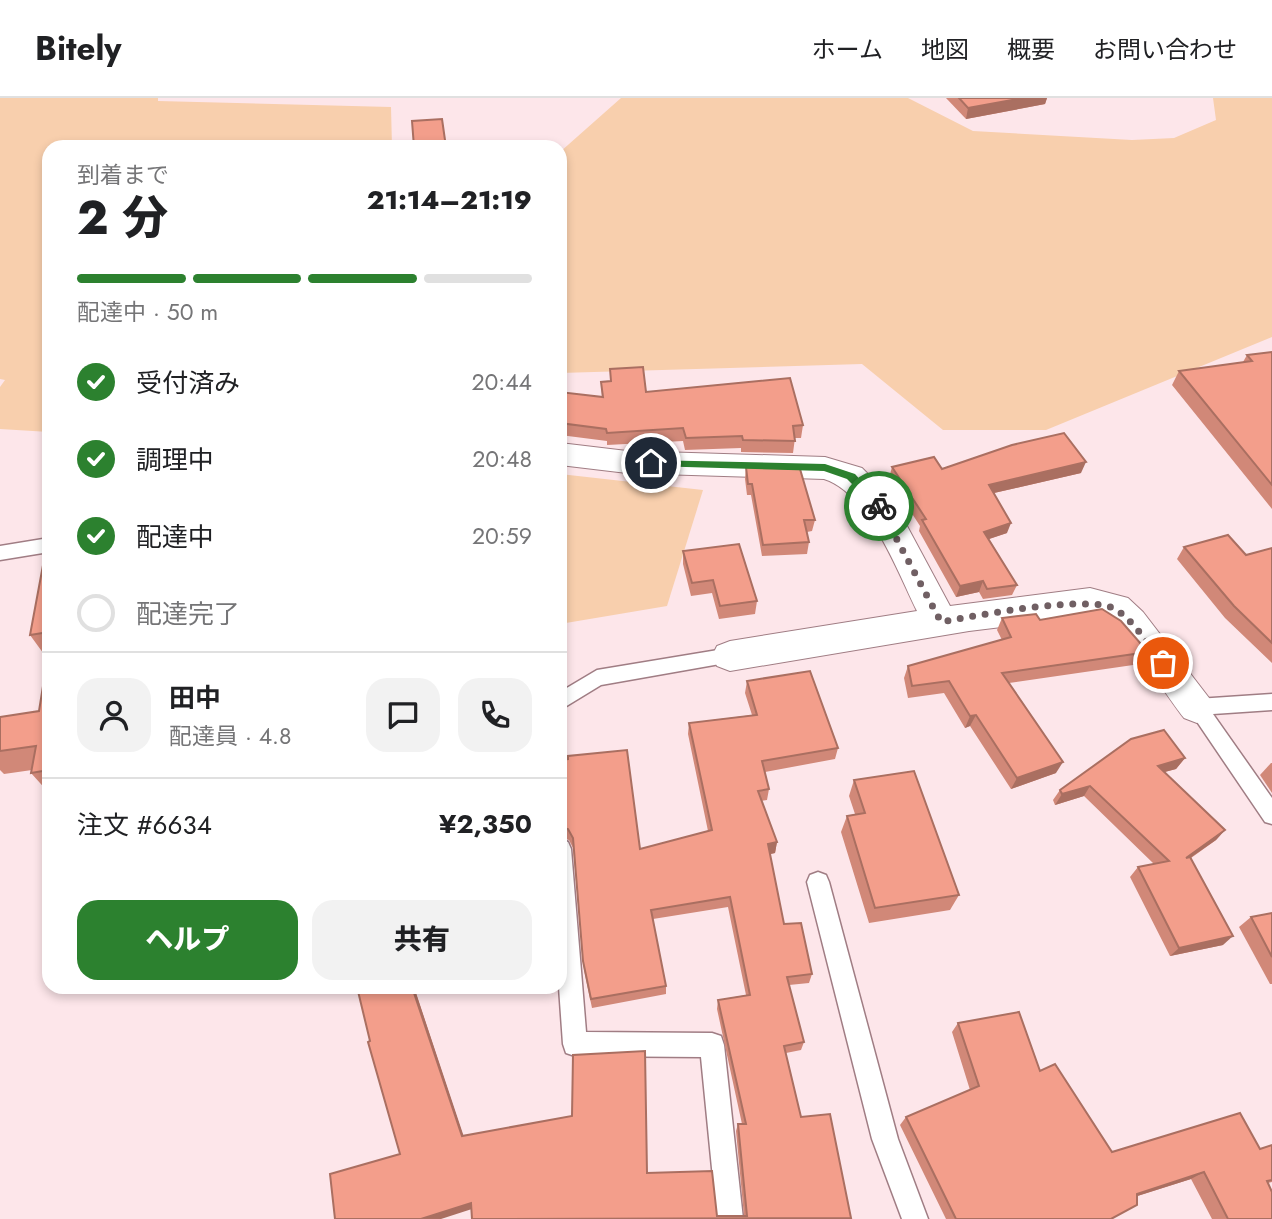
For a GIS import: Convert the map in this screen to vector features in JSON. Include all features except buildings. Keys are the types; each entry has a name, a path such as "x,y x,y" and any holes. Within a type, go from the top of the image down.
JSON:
{"street":[{"path":"567,455 626,462 825,468 851,476 880,507 941,622"},
{"path":"730,656 941,622 1090,602 1115,608 1130,622 1197,707"}],"lane":[{"path":"0,552 42,546"},
{"path":"567,697 597,678 730,656"},
{"path":"1197,707 1272,702"},
{"path":"1197,707 1272,815"},
{"path":"818,882 886,1139 915,1219"},
{"path":"567,940 575,1044 712,1045 730,1219"}],"shaded area":[{"path":"0,98 158,98 158,101 391,107 392,140 42,140 42,432 0,429 0,387 5,380 0,379"},
{"path":"621,98 908,98 973,131 1132,140 1174,138 1216,120 1213,98 1272,98 1272,337 1046,430 943,430 862,364 567,373 567,146"},
{"path":"567,475 703,490 667,606 567,623"}],"way so far":[{"path":"879,506 941,622 1090,602 1115,608 1163,663"}],"route":[{"path":"651,463 825,468 851,476 879,506"}]}
